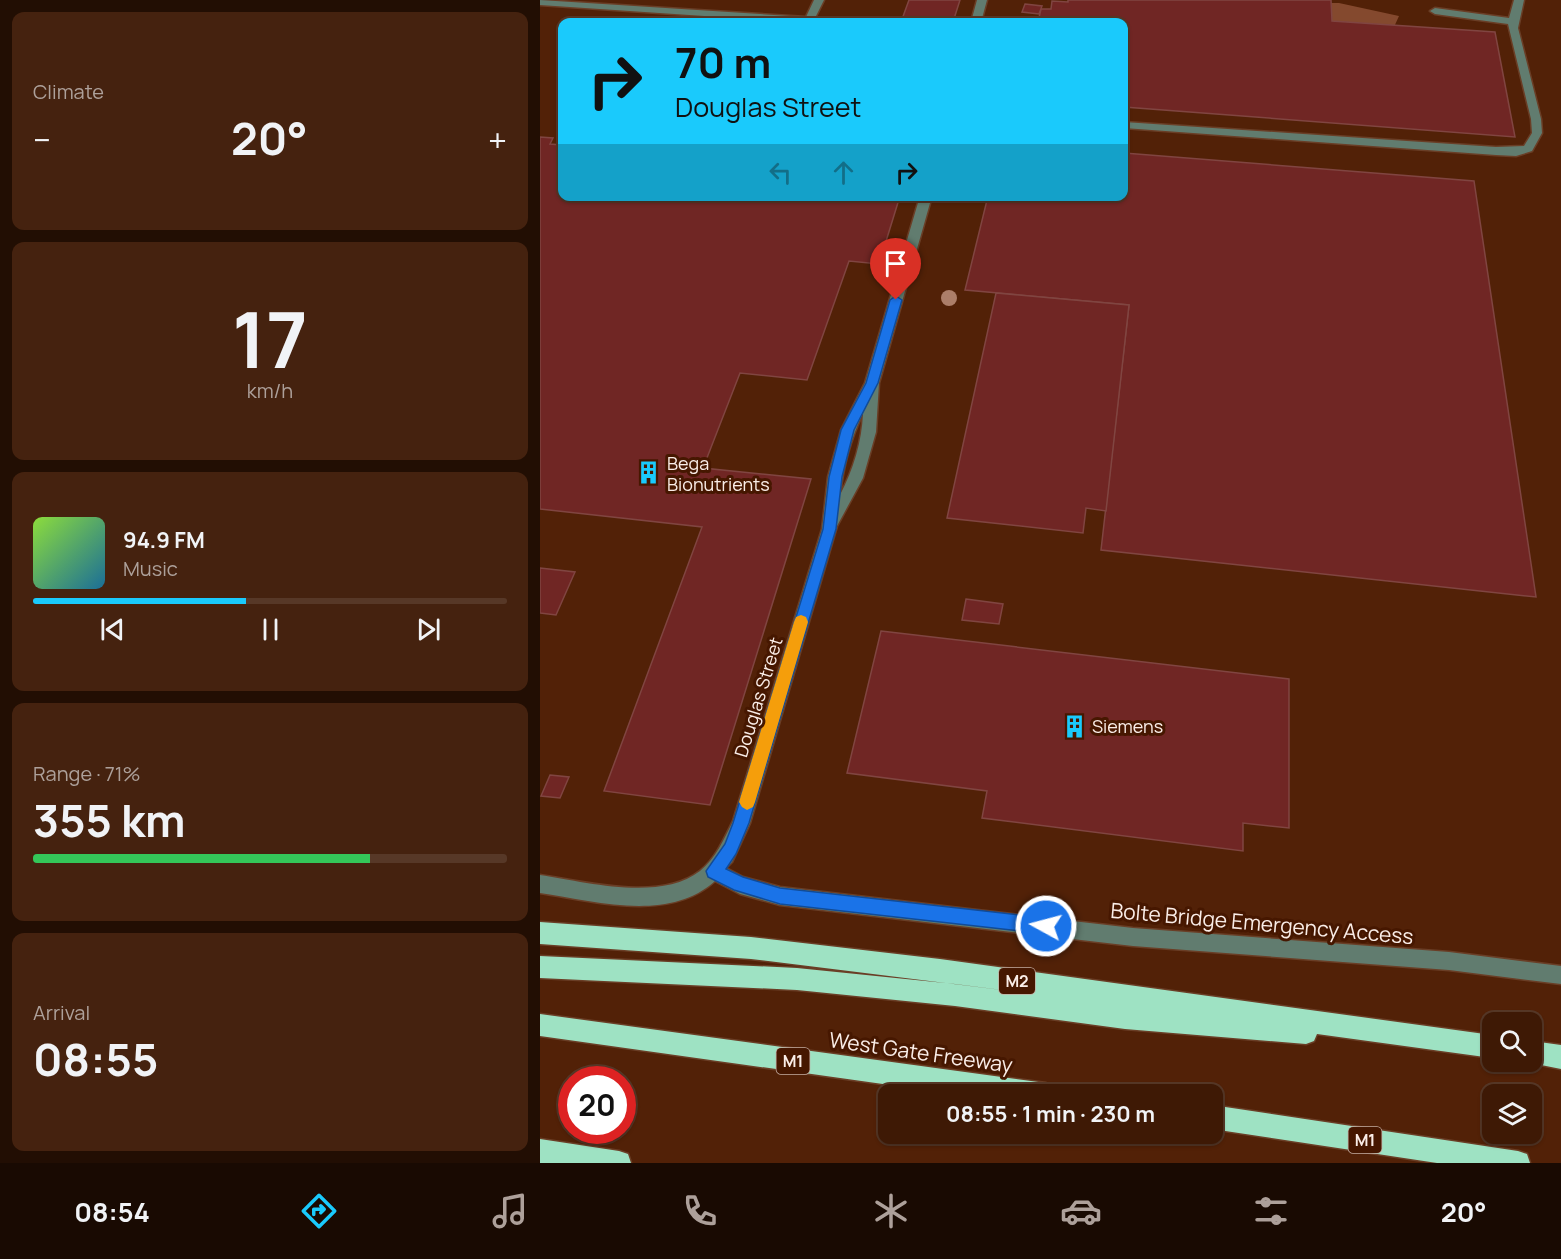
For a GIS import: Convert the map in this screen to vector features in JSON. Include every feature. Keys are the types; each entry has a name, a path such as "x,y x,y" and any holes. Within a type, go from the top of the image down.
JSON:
{"highway":[{"name":"M2","path":"540,933 752,948 940,970 1482,1047"},
{"name":"M2","path":"540,968 797,979 955,995 1125,1018 1482,1047"},
{"name":"West Gate Freeway","path":"540,1025 966,1084"},
{"path":"1542,1054 1561,1057"},
{"name":"M1","path":"1223,1119 1518,1163"},
{"path":"540,1151 620,1163"}],"street":[{"path":"811,18 819,0"},
{"path":"977,18 982,0"},
{"path":"1128,125 1496,151 1516,152 1528,149 1537,134 1536,119 1515,39 1514,22 1519,0"},
{"path":"540,2 768,18"},
{"path":"1435,11 1514,22"},
{"name":"Douglas Street","path":"714,871 731,849 739,830 829,529 835,477 848,430 872,383 925,201"},
{"name":"Douglas Street","path":"829,529 856,478 869,432 872,383"},
{"path":"540,884 624,895 670,896 692,886 714,871"},
{"name":"Bolte Bridge Emergency Access","path":"714,871 740,885 780,896 1133,936 1449,961 1561,975"}],"shaded area":[{"path":"1330,3 1399,16 1394,27 1331,22"}],"building":[{"path":"909,0 960,0 954,18 902,18"},
{"path":"1068,0 1331,0 1332,21 1495,32 1515,137 1128,107 1128,18 1039,18 1041,9 1051,9 1052,1 1068,2"},
{"path":"1025,4 1042,6 1039,14 1022,12"},
{"name":"Bega Bionutrients","path":"540,137 553,138 550,144 558,145 558,201 898,201 879,264 849,261 807,380 740,373 703,468 811,479 710,805 604,791 702,527 540,509"},
{"path":"1128,153 1474,181 1536,597 1101,550 1129,305 965,290 987,201 1128,201"},
{"path":"996,293 1129,305 1106,511 1086,508 1083,533 947,518"},
{"path":"540,568 575,572 556,615 540,613"},
{"path":"966,599 1003,604 999,624 962,620"},
{"name":"Siemens","path":"881,631 1289,679 1289,828 1243,823 1243,851 982,818 987,791 847,773"},
{"path":"550,775 569,777 560,798 541,796"}],"slow traffic":[{"path":"747,802 801,622"}],"place":[{"name":"Bega Bionutrients","path":"649,473"},
{"name":"Siemens","path":"1074,726"}],"route":[{"path":"896,300 872,383 848,430 835,477 829,529 741,823 731,849 714,871 740,885 780,896 1046,926"}]}
